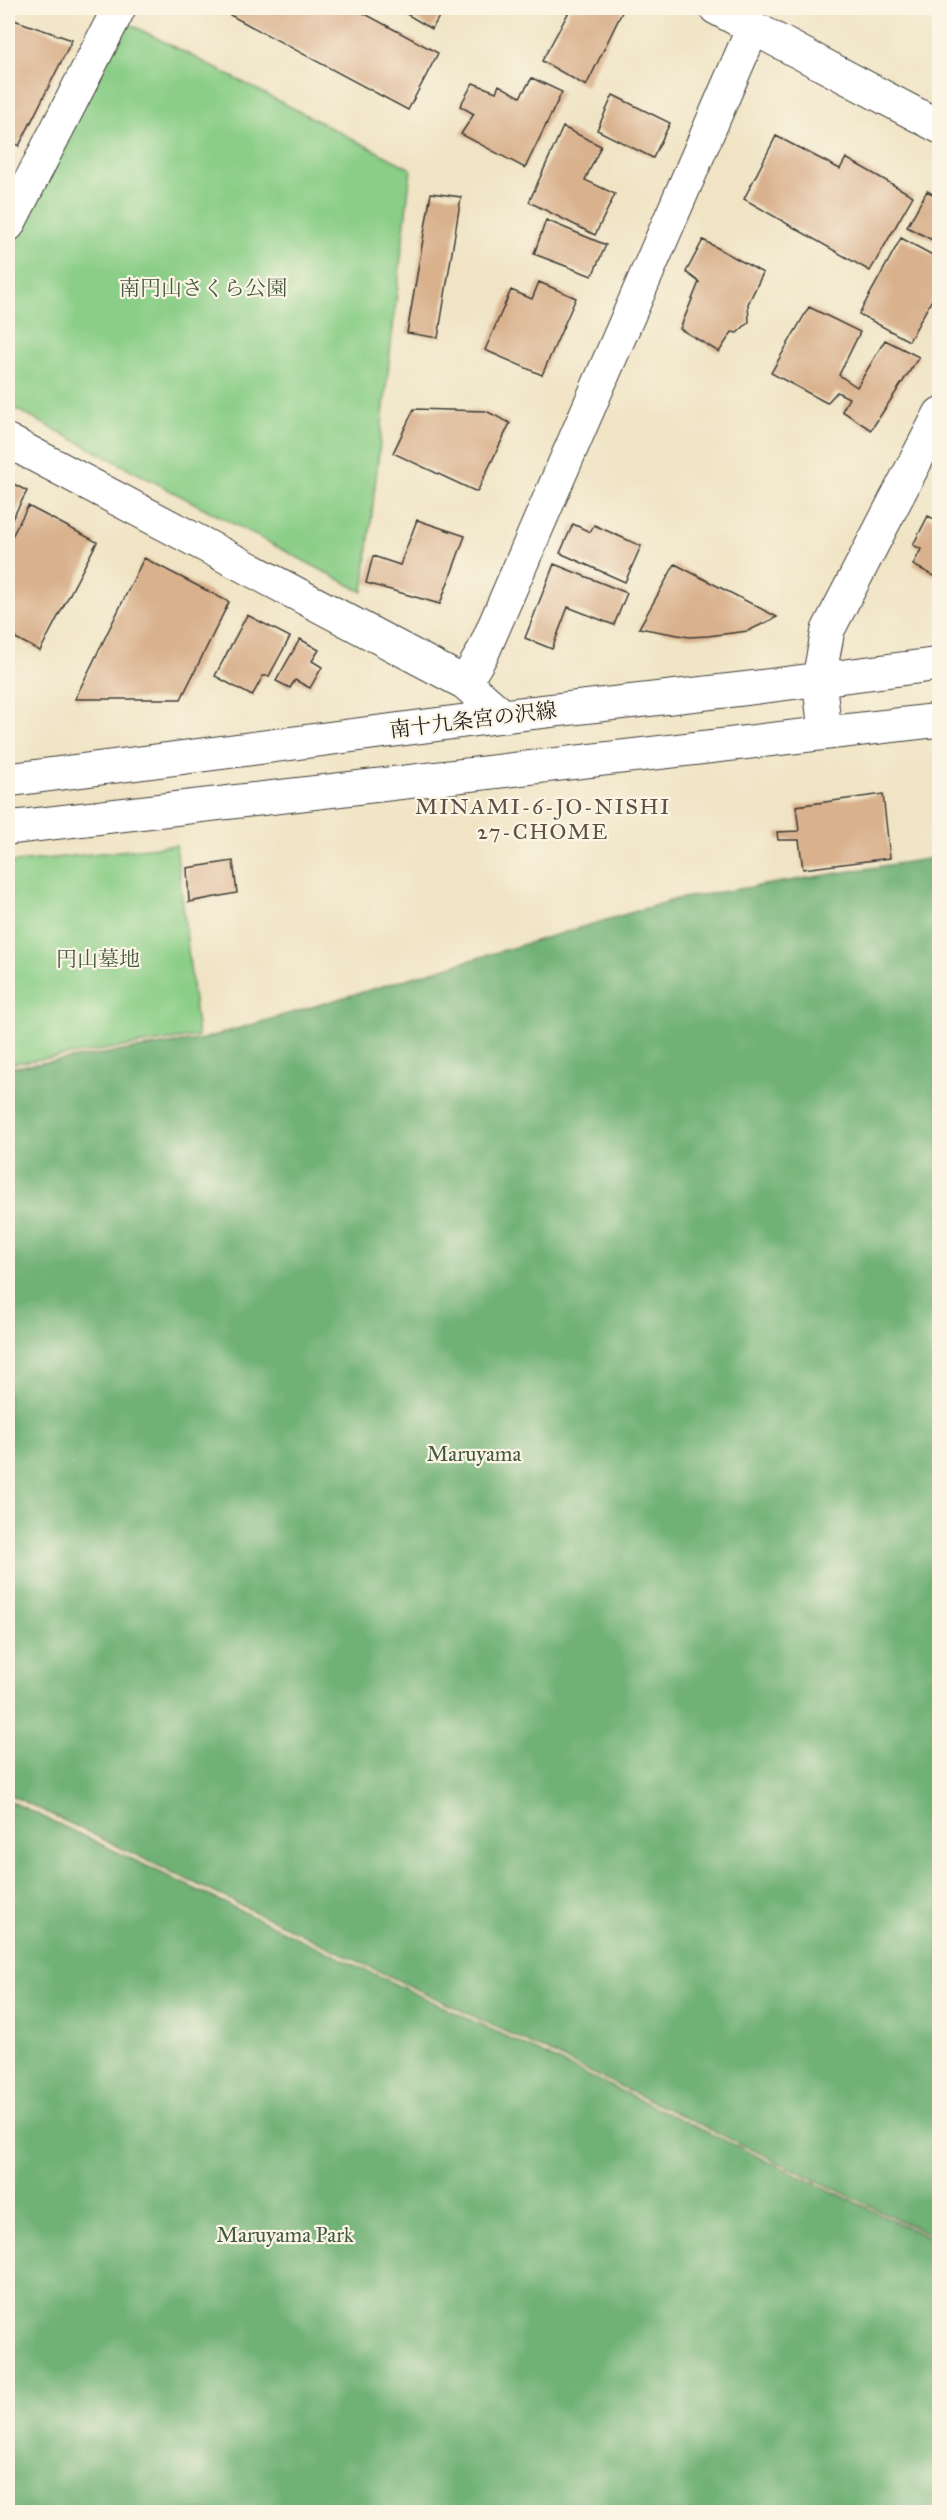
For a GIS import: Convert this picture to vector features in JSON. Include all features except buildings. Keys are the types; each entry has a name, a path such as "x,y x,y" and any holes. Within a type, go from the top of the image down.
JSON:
{"street":[{"path":"8,225 119,8"},
{"path":"716,8 939,127"},
{"path":"465,683 483,652 753,28"},
{"path":"825,732 819,678 828,630 939,414"},
{"path":"8,441 465,683 503,716"},
{"name":"南十九条宮の沢線","path":"8,780 503,716 939,664"},
{"path":"8,828 939,720"}],"green space":[{"name":"南円山さくら公園","path":"122,20 411,169 363,592 8,405 8,247"},
{"name":"円山墓地","path":"176,845 198,1036 8,1064 8,863"},
{"name":"Maruyama","path":"940,857 939,2239 8,1794 8,1068 203,1039 677,899"},
{"name":"Maruyama Park","path":"8,1800 939,2242 939,2512 8,2512"}],"district":[{"name":"MINAMI-6-JO-NISHI 27-CHOME","path":"543,818"}]}
